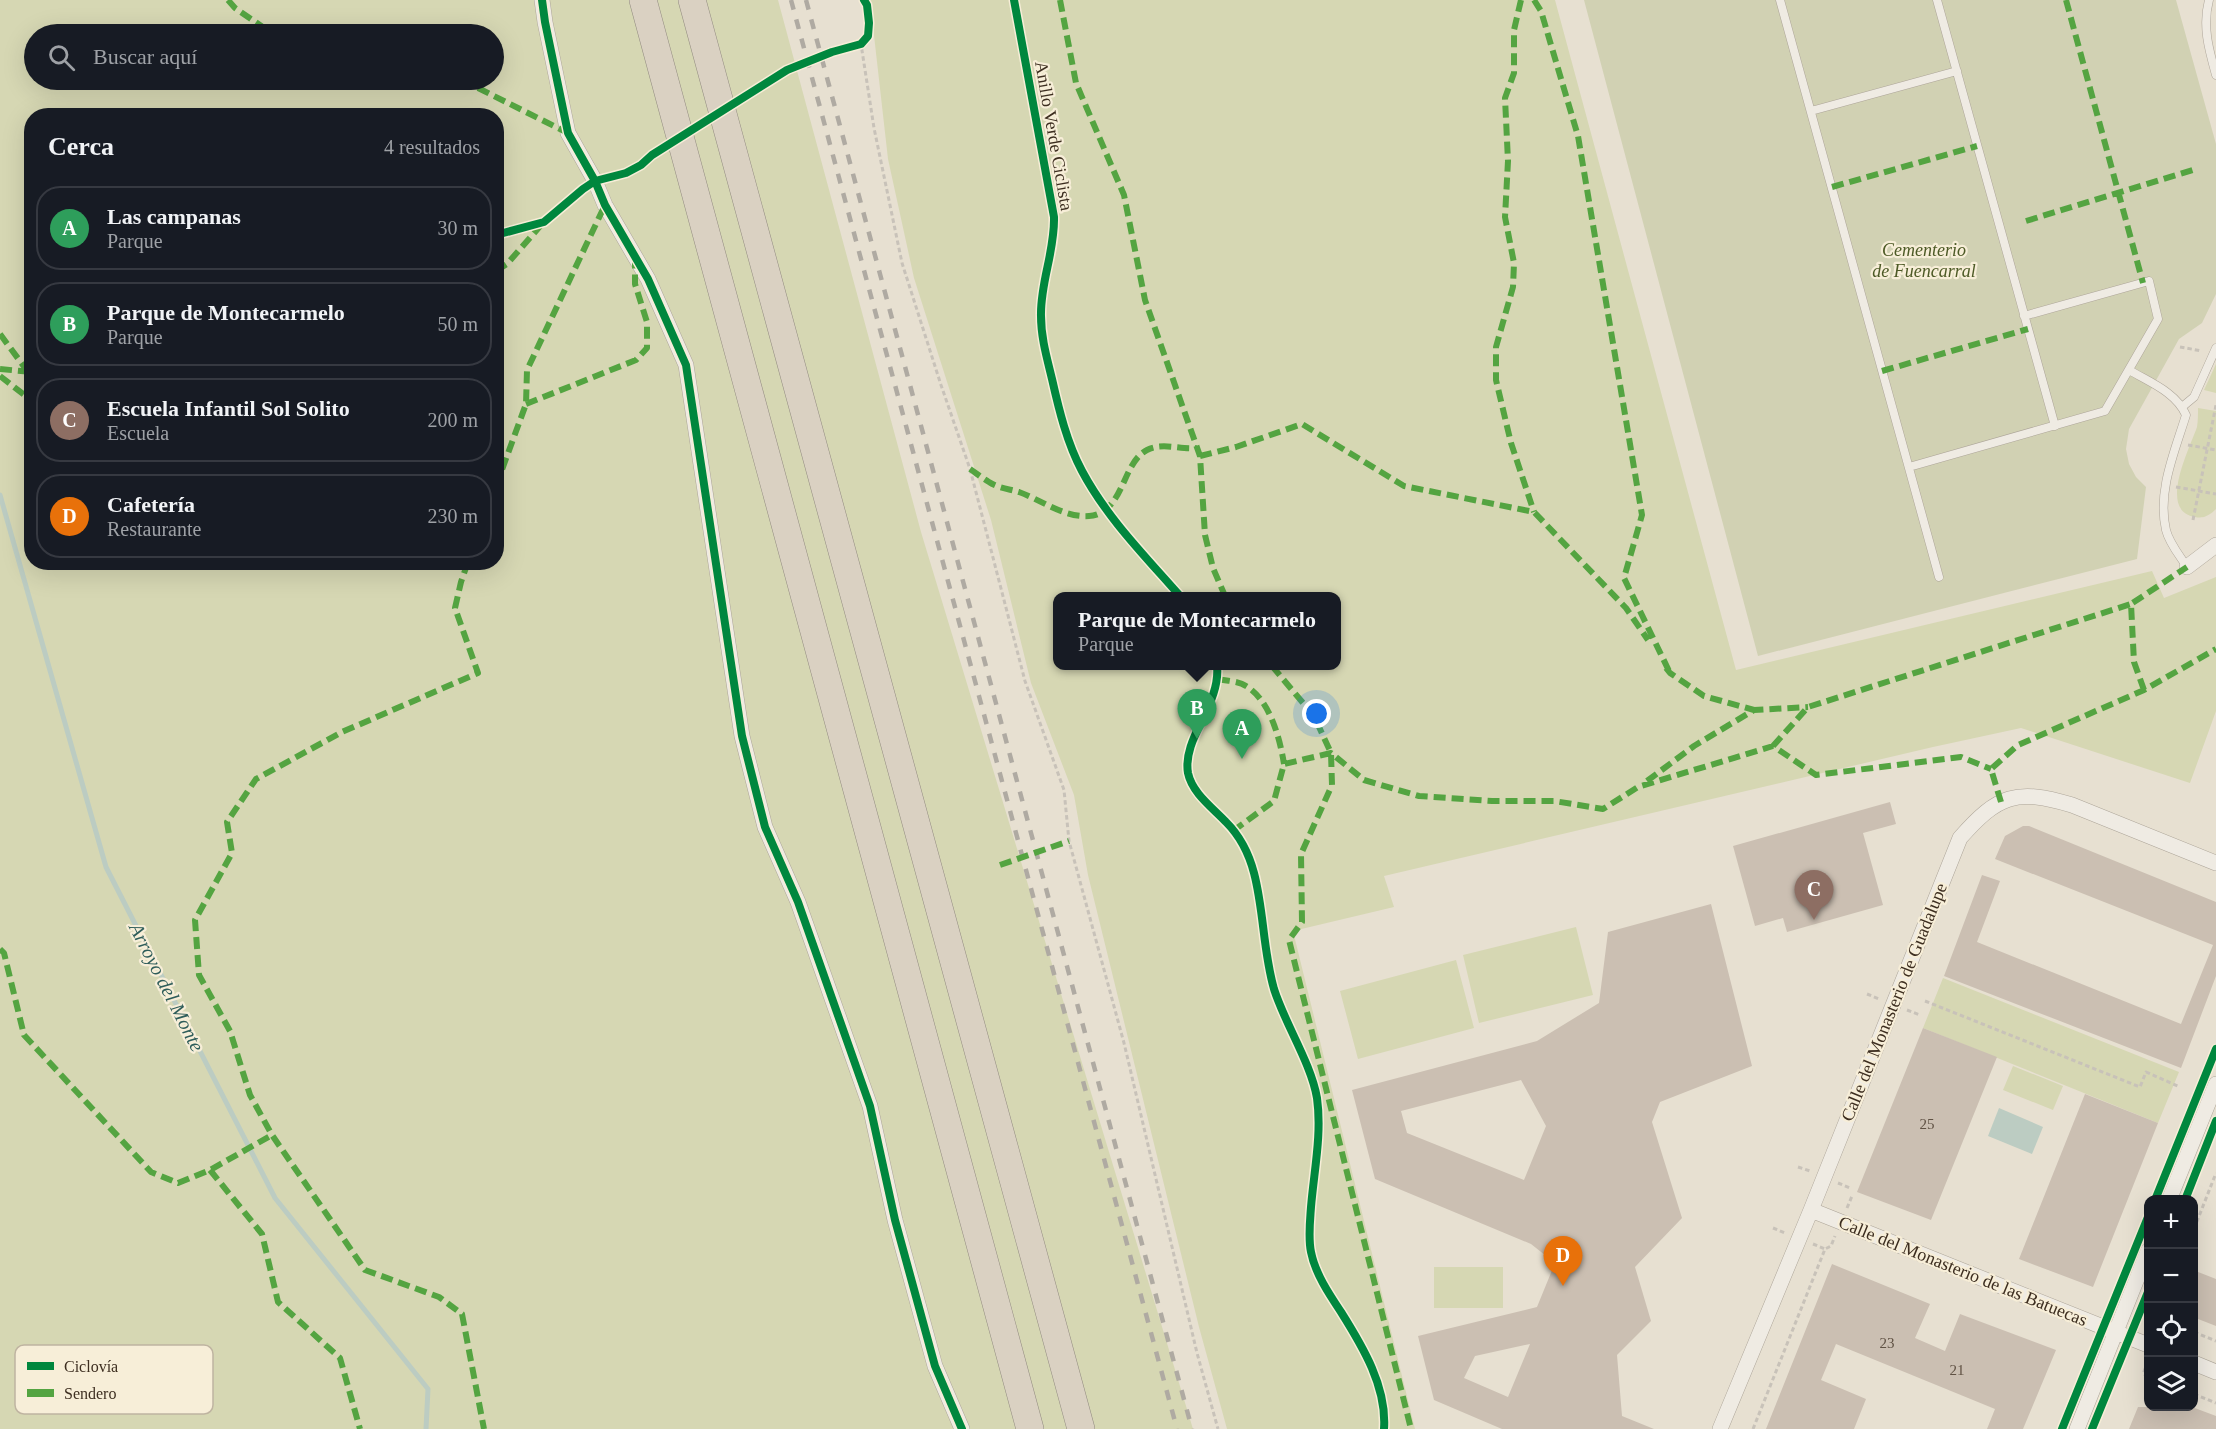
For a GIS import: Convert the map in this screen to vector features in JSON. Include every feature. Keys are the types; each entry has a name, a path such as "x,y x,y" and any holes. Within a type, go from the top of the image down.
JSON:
{"highway":[{"path":"643,0 1030,1429"},
{"path":"692,0 1081,1429"}],"street":[{"path":"542,0 568,133 595,181 605,205 648,279 686,365 742,736 765,827 798,902 870,1106 895,1220 935,1366 962,1429"},
{"path":"2187,567 2216,545"},
{"name":"Calle del Monasterio de Guadalupe","path":"1720,1429 1960,838 1988,808 2023,795 2048,797 2216,863"},
{"path":"2171,1195 2216,1084"},
{"name":"Calle del Monasterio de las Batuecas","path":"1810,1210 2144,1343"},
{"path":"2077,1429 2144,1261"},
{"path":"2198,1365 2216,1372"}],"lane":[{"path":"1780,0 1939,577"},
{"path":"1937,0 2055,426"},
{"path":"2209,0 2206,9 2205,38 2216,75"},
{"path":"1811,111 1957,71"},
{"path":"1909,467 2105,411 2158,319 2149,281 2024,316"},
{"path":"2182,407 2194,397 2215,350"},
{"path":"2129,370 2173,397 2186,415 2167,476 2164,508 2166,532 2187,567"}],"path":[{"path":"864,0 867,5 869,23 868,36 861,44 874,128 902,263 970,469 1025,681 1064,790 1069,841 1124,1043 1197,1353 1218,1429"},
{"path":"2180,347 2215,350"},
{"path":"2193,520 2216,405"},
{"path":"2187,444 2216,450"},
{"path":"2175,487 2216,494"},
{"path":"1925,1001 2140,1087 2146,1072 2180,1087"},
{"path":"2198,1217 2216,1173"},
{"path":"1753,1429 1825,1249 1831,1246"},
{"path":"2198,1334 2216,1341"},
{"path":"2198,1396 2216,1403"}],"green space":[{"path":"0,0 778,0 921,532 1193,1429 0,1429"},
{"path":"870,0 1555,0 1736,670 2152,571 2164,598 2216,577 2216,711 2190,783 2021,728 1384,876 1394,907 1293,931 1415,1429 1227,1429 1199,1327 1088,875 1074,795 1031,683 991,520 914,278 888,159"},
{"name":"Cementerio de Fuencarral","path":"1584,0 2176,0 2216,144 2216,294 2202,323 2179,339 2129,429 2126,449 2129,464 2136,477 2146,487 2137,559 1758,656"},
{"path":"2216,364 2216,393 2204,390"},
{"path":"2198,408 2216,411 2216,509 2209,515 2195,517 2184,512 2178,503 2177,491 2183,463 2197,427"},
{"path":"1576,927 1593,995 1479,1023 1463,955"},
{"path":"1456,960 1474,1028 1358,1059 1340,991"},
{"path":"1943,978 2179,1072 2158,1123 1923,1028"},
{"path":"2013,1066 2063,1086 2053,1110 2003,1090"},
{"path":"1434,1267 1503,1267 1503,1308 1434,1308"}],"shaded area":[{"path":"1999,1108 2043,1127 2032,1154 1988,1136"}],"building":[{"path":"1890,802 1896,824 1863,833 1883,905 1787,932 1783,918 1755,926 1733,846"},
{"path":"2023,826 2029,826 2216,902 2216,976 2181,1068 1944,976 1982,875 2000,881 1977,942 2181,1024 2213,945 1995,859 2005,836"},
{"path":"1711,904 1752,1066 1660,1102 1652,1122 1682,1218 1635,1267 1651,1321 1617,1355 1622,1416 1654,1429 1502,1429 1434,1400 1418,1336 1537,1307 1555,1263 1531,1244 1375,1179 1352,1090 1537,1041 1599,1003 1608,932","holes":["1521,1080 1546,1126 1524,1180 1407,1133 1401,1111","1530,1344 1508,1397 1464,1378 1475,1356"]},
{"path":"1923,1028 1997,1057 1931,1220 1857,1192"},
{"path":"2085,1094 2158,1123 2093,1287 2019,1259"},
{"path":"1832,1264 1930,1304 1915,1338 1945,1351 1960,1314 2056,1350 2023,1429 1987,1429 1995,1409 1836,1344 1821,1380 1866,1399 1854,1429 1766,1429"},
{"path":"2198,1272 2216,1279 2216,1326 2198,1319"},
{"path":"2138,1407 2144,1407 2144,1411 2198,1409 2216,1416 2216,1429 2129,1429"}],"waterway":[{"name":"Arroyo del Monte","path":"0,495 106,867 275,1198 428,1389 426,1429"}],"railway":[{"path":"791,0 1177,1429"},
{"path":"806,0 1192,1429"}],"marked path":[{"path":"228,0 235,8 258,24"},
{"path":"1060,0 1076,83 1124,195 1145,300 1200,456 1205,535 1213,568 1223,592"},
{"path":"1521,0 1514,30 1514,73 1505,98 1508,161 1505,217 1514,263 1513,287 1496,347 1496,380 1511,443 1534,512"},
{"path":"1534,0 1541,11 1578,136 1642,515 1624,578 1670,673"},
{"path":"2066,0 2143,283"},
{"path":"482,90 568,133"},
{"path":"1832,187 1977,146"},
{"path":"2026,221 2193,170"},
{"path":"504,464 526,404 527,370 605,205"},
{"path":"504,266 542,224"},
{"path":"526,404 636,360 647,348 647,322 635,284 635,260"},
{"path":"1882,371 2028,329"},
{"path":"0,334 24,367"},
{"path":"0,369 24,371"},
{"path":"0,376 24,395"},
{"path":"1200,456 1236,447 1302,424 1404,486 1534,512 1626,608 1648,640"},
{"path":"970,469 992,484 1019,492 1062,511 1080,516 1092,516 1110,506 1131,467 1147,450 1165,446 1197,448"},
{"path":"2144,690 2134,662 2131,604 2187,567"},
{"path":"465,570 455,608 478,673 342,732 256,779 227,822 232,853 195,920 199,975 230,1031 250,1095 272,1135 365,1270 439,1297 462,1314 484,1429"},
{"path":"1773,746 1808,707 2131,604"},
{"path":"2001,802 1991,769 2018,745 2144,690 2216,649"},
{"path":"1666,668 1704,696 1754,710"},
{"path":"1275,670 1314,716 1331,753 1332,785 1301,854 1302,922 1289,940 1411,1429"},
{"path":"1218,679 1243,684 1262,701 1277,732 1284,764"},
{"path":"1647,781 1694,746 1754,710 1808,707"},
{"path":"1233,831 1274,801 1284,764 1331,753 1364,780 1419,796 1492,801 1554,801 1603,809 1638,787 1773,746 1816,775 1961,757 1991,769"},
{"path":"1000,865 1069,841"},
{"path":"0,949 4,953 24,1035 151,1172 178,1183 210,1170 272,1135"},
{"path":"210,1170 262,1234 278,1302 340,1358 360,1429"}],"cycle path":[{"path":"542,0 568,133 595,181 605,205 648,279 686,365 742,736 765,827 798,902 870,1106 895,1220 935,1366 962,1429"},
{"path":"504,233 544,222 595,181 626,173 641,165 652,155 787,70 832,52 861,44 868,36 869,23 867,5 864,0"},
{"name":"Anillo Verde Ciclista","path":"1014,0 1054,217 1054,230 1041,304 1041,324 1061,414 1082,471 1103,505 1176,592"},
{"path":"1217,670 1213,694 1191,747 1188,773 1198,794 1236,833 1252,866 1274,989 1304,1057 1317,1098 1318,1139 1310,1224 1311,1252 1323,1283 1372,1368 1382,1398 1384,1429"},
{"path":"2157,1195 2216,1049"},
{"path":"2187,1195 2216,1121"},
{"path":"2062,1429 2144,1227"},
{"path":"2092,1429 2144,1302"}],"place":[{"name":"Parque de Montecarmelo","path":"1197,739"},
{"name":"Las campanas","path":"1242,759"},
{"name":"Escuela Infantil Sol Solito","path":"1814,920"},
{"name":"Cafetería","path":"1563,1286"}]}
